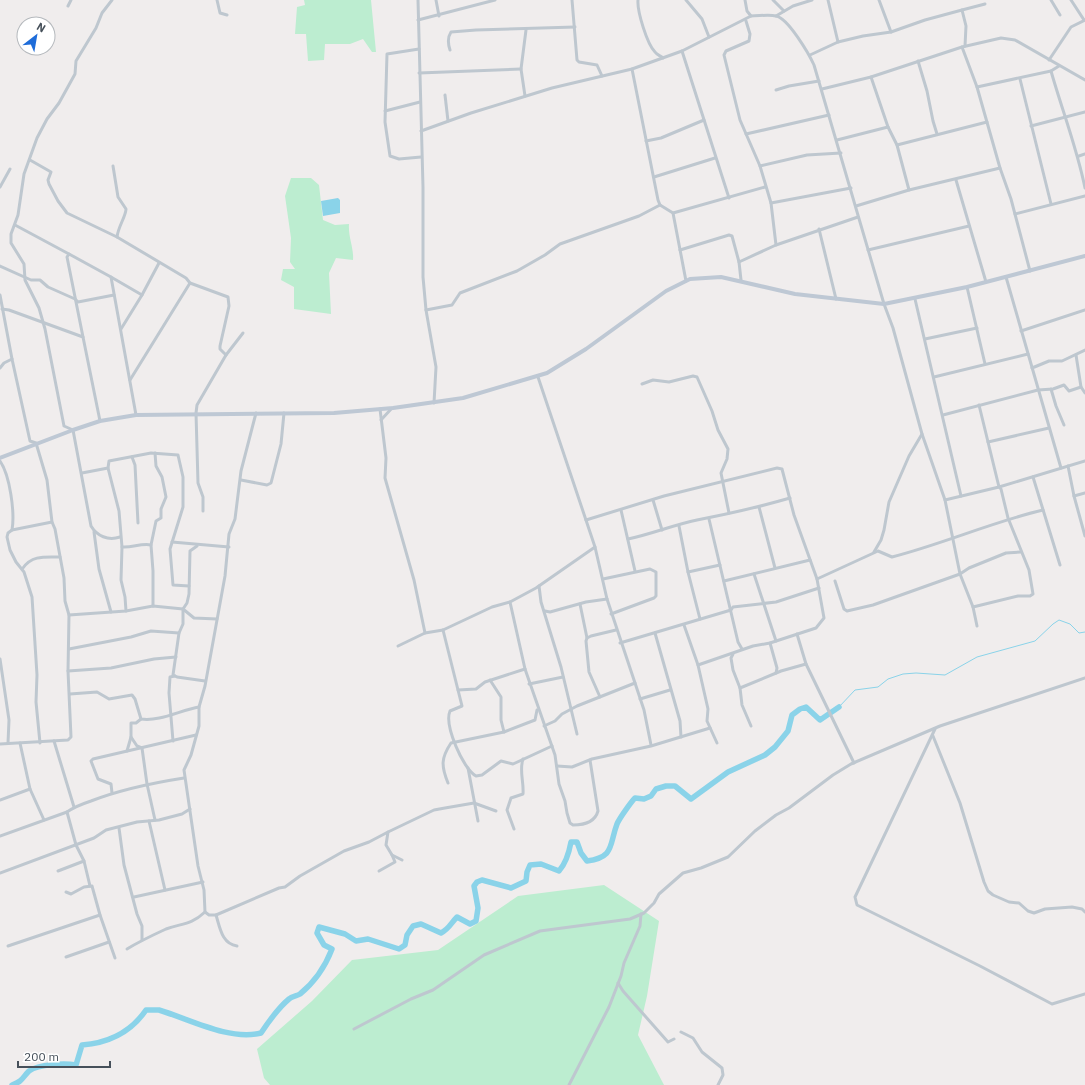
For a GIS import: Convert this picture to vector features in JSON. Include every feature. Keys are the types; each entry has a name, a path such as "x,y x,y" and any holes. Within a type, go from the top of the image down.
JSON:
{"main road":[{"path":"0,458 36,443 100,421 136,415 196,413 334,413 393,408 463,398 538,377 564,364 666,291 686,281 713,276 741,280 780,292 884,304 915,299 968,287 1085,256"}],"street":[{"path":"68,6 71,0"},
{"path":"111,612 99,569 94,532 87,511 82,473 73,430 64,426 43,322 25,277 24,264 11,243 11,234 18,214 24,174 44,123 59,103 76,74 76,61 96,28 102,13 112,0"},
{"path":"217,0 220,13 226,15"},
{"path":"418,0 423,187 422,263 426,310 436,367 434,403"},
{"path":"436,0 440,16"},
{"path":"473,0 475,5"},
{"path":"418,20 440,16 495,0"},
{"path":"572,0 577,60 579,62 597,65 602,76"},
{"path":"638,0 643,27 649,43 655,53 663,58"},
{"path":"686,0 702,19 709,37"},
{"path":"745,0 747,11 751,16"},
{"path":"773,0 784,11"},
{"path":"421,131 525,96 632,69 682,51 709,37 746,21 751,16 776,16 784,11 812,0"},
{"path":"828,0 838,42"},
{"path":"879,0 891,32"},
{"path":"1051,0 1060,15"},
{"path":"1049,60 1071,27 1084,20 1071,0"},
{"path":"810,55 838,42 863,36 891,32 925,20 985,4"},
{"path":"962,10 966,26 964,46 1000,168 1011,199 1030,271"},
{"path":"776,16 790,28 810,55 822,89 884,304 893,328 922,434 945,500 951,538 960,574 973,607 977,626"},
{"path":"746,21 750,34 749,41 726,51 724,54 740,120 760,166 771,204 776,245"},
{"path":"450,50 448,43 451,32 575,27"},
{"path":"525,96 521,69 526,30"},
{"path":"822,89 871,77 964,46 1001,38 1010,38 1085,80"},
{"path":"419,48 387,54 385,111 390,156 399,159 421,157"},
{"path":"682,51 729,198"},
{"path":"918,61 927,91 933,121 938,134"},
{"path":"977,87 1020,79 1051,71 1059,66"},
{"path":"419,73 521,69"},
{"path":"632,69 660,205 673,213 765,187"},
{"path":"1051,71 1064,117 1079,156 1085,188"},
{"path":"871,77 888,127 897,145 909,190"},
{"path":"1020,79 1051,204"},
{"path":"776,90 819,80"},
{"path":"445,94 448,122"},
{"path":"385,111 420,102"},
{"path":"1031,126 1085,112"},
{"path":"746,134 829,115"},
{"path":"646,141 661,138 704,120"},
{"path":"897,145 987,122"},
{"path":"837,140 888,127"},
{"path":"760,166 807,155 841,153"},
{"path":"1079,156 1085,154"},
{"path":"654,177 715,158"},
{"path":"30,160 51,172 48,182 58,202 67,213 117,237 159,264 186,278 190,284 228,297 229,306 220,346 220,349 226,355"},
{"path":"114,166 118,197 126,209 125,216 118,226 117,237"},
{"path":"856,206 909,190 956,180 1000,168"},
{"path":"0,187 10,170"},
{"path":"956,180 986,282"},
{"path":"771,204 851,188"},
{"path":"1015,214 1085,196"},
{"path":"426,310 450,306 460,293 517,271 545,255 560,244 639,216 660,205"},
{"path":"673,213 686,281"},
{"path":"739,262 776,245 858,216"},
{"path":"15,225 142,295"},
{"path":"868,250 969,226"},
{"path":"820,229 836,299"},
{"path":"680,250 729,235 732,236 739,262 741,280"},
{"path":"69,254 67,257 100,421"},
{"path":"121,329 159,264"},
{"path":"0,266 25,277 40,280 48,287 75,299 78,302 114,295"},
{"path":"111,277 136,415"},
{"path":"1006,277 1061,468"},
{"path":"130,380 190,284"},
{"path":"968,287 985,364"},
{"path":"0,295 12,359 21,394 26,426 30,441 36,443 47,480 52,522 55,529 64,578 65,601 69,615 68,671 71,737 68,740 40,743 0,744"},
{"path":"915,299 961,496"},
{"path":"2,309 43,322 82,337"},
{"path":"1021,331 1085,310"},
{"path":"925,338 977,328"},
{"path":"203,511 203,498 198,483 197,405 226,355 243,333"},
{"path":"1032,368 1049,361 1062,361 1065,358 1076,355 1085,350"},
{"path":"934,377 1028,354"},
{"path":"1076,355 1081,387 1085,393"},
{"path":"0,368 4,363 12,359"},
{"path":"642,384 653,380 669,382 693,376 697,377 712,411 718,430 728,449 727,459 722,468 729,513"},
{"path":"538,377 595,547 611,614 640,699 651,745"},
{"path":"943,415 1038,390 1051,389 1064,385 1069,391 1081,387"},
{"path":"1051,389 1064,425"},
{"path":"973,607 1018,596 1032,595 1030,574 1008,518 1001,489 998,487 979,405"},
{"path":"381,420 393,408"},
{"path":"380,409 386,458 385,478 414,580 425,633"},
{"path":"205,912 203,882 198,866 184,770 191,755 199,726 199,707 217,619 229,547 229,534 235,519 241,480 256,413"},
{"path":"241,480 268,484 270,483 281,444 284,413"},
{"path":"988,442 1049,428"},
{"path":"874,553 883,535 889,502 909,456 922,434"},
{"path":"153,606 151,545 156,521 160,518 161,509 166,497 162,477 156,466 155,453"},
{"path":"126,611 125,597 121,580 122,547 118,505 108,468 109,461 155,453 178,455 183,477 183,507 170,549 172,583 173,585 189,586"},
{"path":"132,457 134,465 138,523"},
{"path":"0,461 5,470 12,503 12,530"},
{"path":"945,500 998,487 1085,461"},
{"path":"1068,466 1074,496 1085,536"},
{"path":"82,473 108,468"},
{"path":"586,520 667,495 777,468 782,469 790,498 817,578 824,618 816,628 770,643 742,649 730,657 698,666"},
{"path":"1033,477 1060,565"},
{"path":"1074,496 1085,493"},
{"path":"628,539 653,534 662,530 759,507 790,498"},
{"path":"653,500 662,530"},
{"path":"759,507 775,568"},
{"path":"621,510 635,572"},
{"path":"817,578 874,553 878,552 892,557 989,526 1008,518 1043,510"},
{"path":"709,519 738,642 742,649"},
{"path":"40,743 36,702 37,675 32,597 23,568 16,562 10,550 7,535 12,530 52,522"},
{"path":"679,526 688,572 700,619"},
{"path":"94,532 99,536 106,538 120,537"},
{"path":"172,542 197,546 229,547"},
{"path":"122,547 146,544 151,545"},
{"path":"175,676 179,633 184,624 183,609 187,603 190,551 197,546"},
{"path":"398,646 425,633 442,630 492,607 510,602 538,586 595,547"},
{"path":"835,581 844,609 847,611 873,605 960,574 969,568 1006,553 1021,552"},
{"path":"23,568 29,560 36,558 60,557"},
{"path":"724,581 810,560"},
{"path":"688,572 720,565"},
{"path":"603,579 635,572 655,570 656,596 646,602 611,614"},
{"path":"754,574 776,641"},
{"path":"538,586 577,734"},
{"path":"620,643 684,625 731,610 736,606 776,602 819,588"},
{"path":"545,613 607,599"},
{"path":"510,602 524,669 552,746 557,766 559,784 565,801 567,813 570,822 576,825 596,819 598,811 590,760"},
{"path":"580,604 587,638 586,643 588,649 589,672 600,697"},
{"path":"69,615 126,611 153,606 183,609 194,618 217,619"},
{"path":"684,625 698,666 708,709 707,718 717,743"},
{"path":"442,630 462,706 450,711 448,715 455,742 462,760 476,776"},
{"path":"587,638 616,630"},
{"path":"69,649 131,637 151,631 179,633"},
{"path":"655,633 680,721 681,737"},
{"path":"797,634 806,664 854,762"},
{"path":"770,643 777,668 776,673"},
{"path":"68,671 111,668 154,659 176,657"},
{"path":"730,657 740,688 742,705 751,726"},
{"path":"0,659 9,720 8,743"},
{"path":"740,688 780,671 806,664"},
{"path":"777,668 780,671"},
{"path":"458,690 476,689 490,680 524,669"},
{"path":"173,741 169,693 170,677 175,676 205,681"},
{"path":"529,684 563,677"},
{"path":"354,1029 411,999 433,990 484,955 540,931 608,923 630,919 641,914 654,903 659,894 683,873 701,868 728,857 760,827 789,808 833,774 854,762 935,729 1046,689 1085,678"},
{"path":"490,680 501,697 501,720 504,732"},
{"path":"544,726 555,721 570,709 635,683"},
{"path":"640,699 670,690"},
{"path":"70,694 96,692 109,699 132,695 135,699 141,718"},
{"path":"127,751 131,737 131,723 136,723 141,718 155,718 199,707"},
{"path":"448,783 444,773 443,755 451,743 504,732 535,720 538,708"},
{"path":"557,766 572,767 590,760 681,737 710,728"},
{"path":"935,729 932,738 960,803 988,891 1009,902 1019,904 1028,911 1034,913 1045,909 1072,907 1082,909 1085,912"},
{"path":"935,729 855,898 857,905 980,966 1052,1004 1085,994"},
{"path":"112,793 111,784 98,779 92,761 93,759 196,735"},
{"path":"131,737 136,746 142,748"},
{"path":"54,741 74,807"},
{"path":"20,743 30,789 44,820"},
{"path":"471,782 476,776 482,775 501,761 512,764 552,746"},
{"path":"142,748 147,784 155,820"},
{"path":"514,829 507,810 511,798 523,794 524,784 520,768 523,759"},
{"path":"467,767 478,821"},
{"path":"0,836 67,812 74,807 112,793 147,784 184,778"},
{"path":"0,796 0,800 30,789"},
{"path":"205,912 209,915 216,915 242,906 279,888 285,888 300,876 344,851 369,842 434,810 474,803 496,812"},
{"path":"0,873 76,845 106,830 182,814 190,809"},
{"path":"67,812 76,845 84,861 90,886 92,886 100,915 115,958"},
{"path":"149,821 165,890"},
{"path":"119,828 124,865 134,897 137,914 142,926 142,940"},
{"path":"379,871 395,862 386,845 388,832"},
{"path":"392,855 402,860"},
{"path":"17,861 20,865"},
{"path":"58,872 84,861"},
{"path":"134,897 203,882"},
{"path":"66,892 71,894 84,886 90,886"},
{"path":"128,949 142,940 168,928 196,920 205,912"},
{"path":"569,1085 609,1007 624,963 640,926 641,914"},
{"path":"8,946 100,915"},
{"path":"216,915 229,945 237,946"},
{"path":"66,957 109,942"},
{"path":"618,982 623,991 668,1042 674,1039"},
{"path":"681,1032 693,1038 702,1052 722,1068 723,1075 718,1085"}],"green space":[{"path":"304,0 371,0 376,52 372,52 363,39 350,44 325,44 324,60 308,61 306,34 295,34 297,7 305,5"},
{"path":"291,178 311,178 319,185 323,220 335,225 349,224 353,260 336,258 329,273 331,314 294,309 294,287 281,280 283,269 295,269 290,262 291,238 285,196"},
{"path":"604,885 659,921 647,996 638,1035 664,1085 270,1085 264,1078 257,1049 312,1001 352,960 438,950 518,896"}],"water":[{"path":"338,198 340,200 340,213 323,216 321,201"}],"waterway":[{"path":"839,707 855,690 878,687 888,679 903,674 916,673 945,675 977,657 1035,641 1059,620 1070,624 1079,633 1085,632"},
{"path":"12,1085 20,1081 29,1071 45,1065 76,1065 82,1045 101,1042 118,1035 140,1018 146,1010 159,1010 223,1032 249,1035 261,1033 285,1003 292,997 300,994 311,984 326,962 332,949 324,945 317,933 319,927 345,934 356,941 368,939 399,949 405,945 407,935 413,926 421,924 441,933 448,928 457,917 470,924 476,921 478,908 474,886 477,882 482,880 511,888 526,881 527,872 530,865 541,864 559,871 567,858 571,842 577,842 581,853 587,861 596,859 607,853 610,849 618,822 635,798 644,799 651,796 656,789 666,786 675,786 691,799 728,772 765,755 775,747 788,731 792,715 800,709 806,707 820,720 839,707"}]}
